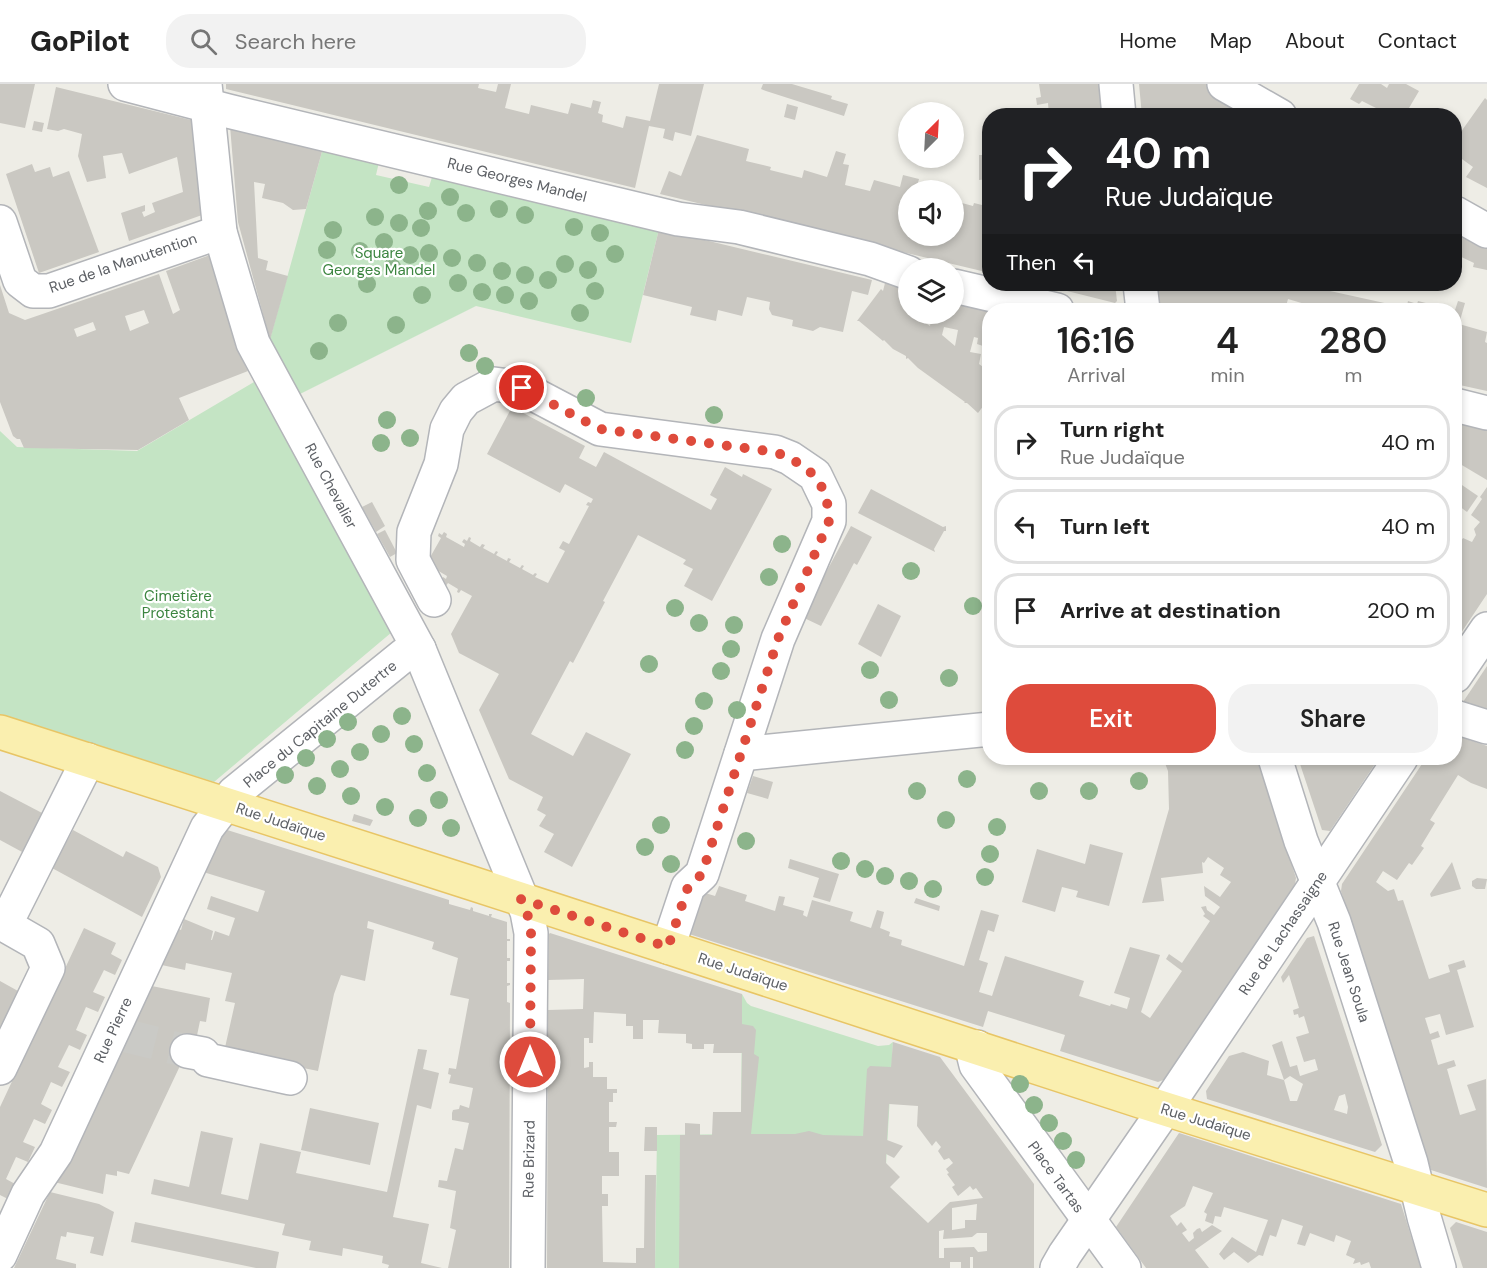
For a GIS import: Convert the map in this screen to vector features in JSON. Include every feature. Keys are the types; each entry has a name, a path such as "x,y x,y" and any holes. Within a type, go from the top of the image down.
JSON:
{"main road":[{"name":"Rue Judaïque","path":"0,732 224,803 515,886 668,947 1165,1109 1487,1210"}],"street":[{"name":"Rue Georges Mandel","path":"125,84 206,95 678,219 739,227 870,259 898,269"},
{"path":"1116,84 1118,108"},
{"path":"1224,84 1266,108"},
{"name":"Rue Chevalier","path":"206,95 220,232 253,343 419,649 515,886"},
{"path":"1462,217 1487,231"},
{"name":"Rue de la Manutention","path":"0,222 20,281 33,291 49,291 220,232"},
{"path":"964,288 1027,303"},
{"path":"434,600 413,560 414,532 441,464 447,429 456,411 466,399 494,384 522,388 600,429 775,452 790,458 815,475 829,504 829,521 778,639 702,874 688,887 668,947"},
{"path":"1462,407 1487,413"},
{"path":"1462,666 1487,629"},
{"name":"Place du Capitaine Dutertre","path":"224,803 243,785 404,656 419,649"},
{"path":"1462,719 1487,727"},
{"path":"741,754 982,730"},
{"path":"0,1068 48,968 38,944 2,923 88,760"},
{"name":"Rue Jean Soula","path":"1277,765 1301,841 1337,933 1411,1163 1439,1268"},
{"name":"Rue de Lachassaigne","path":"1165,1109 1396,765"},
{"name":"Rue Pierre","path":"0,1255 28,1194 56,1154 117,1034 207,828 224,803"},
{"name":"Rue Brizard","path":"515,886 527,912 531,933 528,1268"},
{"name":"Place Tartas","path":"976,1047 974,1057 976,1065 1089,1222 1165,1109"},
{"path":"187,1051 203,1054 208,1060 290,1078"},
{"path":"1057,1268 1089,1222 1124,1268"}],"green space":[{"name":"Square Georges Mandel","path":"323,148 379,162 376,175 429,187 433,174 659,229 631,343 476,306 300,394 270,339"},
{"name":"Cimetière Protestant","path":"254,382 392,632 214,782 0,714 0,431 17,447 137,451"},
{"path":"742,994 751,1006 878,1046 889,1045 893,1042 885,1183 927,1268 655,1268 657,1135 741,1134"}],"building":[{"path":"0,84 35,84 25,128 0,123"},
{"path":"226,84 479,84 478,88 496,92 498,84 511,84 505,108 529,114 531,105 568,114 571,103 591,108 593,100 601,102 598,113 603,115 602,122 623,128 626,116 650,121 659,84 704,84 691,136 675,132 673,141 663,138 665,129 649,126 635,188 226,89"},
{"path":"763,84 792,84 832,96 831,99 848,104 844,116 766,91 761,89"},
{"path":"1039,84 1100,84 1102,108 1048,108 1048,103 1037,105 1036,98 1041,97"},
{"path":"1139,84 1208,84 1245,105 1244,108 1141,108"},
{"path":"1359,84 1381,84 1387,88 1389,84 1406,84 1419,91 1409,108 1376,108 1362,101 1359,104 1350,99"},
{"path":"56,87 195,121 202,215 129,241 121,213 145,205 145,211 142,212 144,217 155,212 152,203 183,192 177,157 129,174 122,153 103,156 106,178 87,182 78,156 82,134 64,129 58,131 47,129"},
{"path":"1485,98 1487,100 1487,188 1466,177 1473,167 1462,159 1462,130"},
{"path":"787,104 798,107 795,120 784,117"},
{"path":"34,121 44,123 42,132 32,130"},
{"path":"230,126 323,148 306,209 293,210 283,203 262,198 265,184 254,182 258,258 268,261 266,270 288,276 270,340 238,222"},
{"path":"697,135 749,149 746,161 802,178 804,170 827,177 836,151 846,154 843,164 849,165 845,185 870,191 874,180 898,186 898,246 964,246 964,204 982,205 982,271 964,267 964,258 927,258 660,194 669,171 681,176"},
{"path":"979,155 982,155 982,180 979,180"},
{"path":"32,164 35,172 50,167 53,177 69,171 99,252 39,273 6,174"},
{"path":"903,175 919,180 902,180"},
{"path":"1462,225 1487,239 1487,270 1473,267 1474,263 1462,257"},
{"path":"659,229 872,280 868,295 852,291 843,332 820,327 813,331 792,326 793,320 772,315 769,309 770,302 747,297 742,316 718,310 716,321 690,315 692,307 643,295"},
{"path":"210,255 236,348 248,371 179,398 189,420 138,450 24,448 20,439 13,436 0,402 0,285 9,313 25,320 159,274 173,314 180,310 166,271","holes":["144,310 149,323 130,331 125,316","93,322 96,330 77,337 74,329"]},
{"path":"885,283 898,286 898,324 927,324 930,326 930,324 964,324 964,302 982,308 982,346 977,344 978,338 974,337 970,352 981,354 979,364 982,366 982,408 978,413 857,321 881,289 883,291","holes":["944,327 958,330 955,346 942,335"]},
{"path":"1067,291 1116,291 1117,301 1115,303"},
{"path":"1156,291 1330,291 1384,303 1301,303 1288,299 1287,303 1156,303"},
{"path":"1458,301 1465,303 1462,314 1462,303 1457,303"},
{"path":"1462,325 1487,332 1485,342 1487,343 1487,391 1462,386"},
{"path":"512,407 585,446 579,458 596,467 604,452 711,510 717,499 710,495 725,467 742,477 743,474 772,489 712,601 684,586 693,569 683,564 686,560 638,535 573,663 570,661 531,734 573,756 586,732 631,754 572,867 544,852 554,834 539,826 546,815 537,810 543,797 509,779 479,710 499,674 459,653 451,634 472,596 461,590 457,592 458,589 448,583 445,587 441,580 443,577 446,579 447,576 430,566 428,561 441,538 438,536 439,533 442,535 444,532 447,534 446,537 464,547 465,544 462,542 464,539 467,541 469,537 470,541 480,547 482,544 485,545 483,548 494,554 498,552 496,555 507,561 508,558 511,559 509,562 520,568 524,566 522,569 533,575 537,574 535,577 548,583 565,551 559,548 563,541 569,544 589,506 586,505 593,499 565,484 560,493 487,454"},
{"path":"1462,422 1487,427 1487,480 1462,465"},
{"path":"1462,485 1478,496 1467,512 1462,508"},
{"path":"1487,487 1487,594 1462,632 1462,539 1472,542 1476,535 1474,529 1480,522 1471,515 1482,499 1480,497"},
{"path":"871,489 943,527 946,526 946,531 934,549 935,552 858,513"},
{"path":"372,502 385,526 376,532 362,507"},
{"path":"851,526 872,537 857,565 854,563 821,626 802,617"},
{"path":"385,530 397,553 390,557 377,534"},
{"path":"878,604 901,616 881,657 858,644"},
{"path":"1487,666 1487,713 1463,702"},
{"path":"1462,737 1487,746 1487,789 1458,775 1430,820 1435,823 1421,846 1424,848 1412,865 1409,863 1397,880 1383,871 1376,882 1388,891 1394,889 1398,901 1403,900 1429,979 1450,972 1448,965 1464,960 1466,967 1457,970 1474,1027 1446,1035 1440,1014 1425,1018 1430,1034 1438,1031 1440,1037 1431,1040 1438,1065 1454,1060 1456,1066 1447,1069 1460,1115 1476,1110 1467,1085 1486,1079 1487,1188 1431,1170 1341,891 1342,884 1421,765 1462,765"},
{"path":"1166,765 1259,765 1296,878 1295,884 1166,1079 1158,1082 1060,1051 1065,1035 988,1011 983,1027 689,934 702,892 715,896 719,886 747,895 745,901 775,911 779,896 785,897 783,905 804,911 803,915 807,917 812,900 853,912 850,921 871,928 877,910 884,912 880,928 890,932 889,936 902,940 901,945 964,966 981,910 999,915 994,932 988,930 979,960 988,963 979,992 992,996 1005,956 1084,981 1079,996 1127,1009 1130,998 1114,993 1130,947 1160,955 1141,1012 1150,1018 1182,971 1166,959 1169,954 1182,963 1210,921 1203,916 1205,914 1201,907 1206,906 1207,910 1214,915 1220,907 1205,896 1204,886 1220,897 1231,882 1220,875 1224,868 1208,857 1204,863 1202,862 1203,873 1161,878 1164,901 1142,903 1169,809 1168,771"},
{"path":"1300,765 1374,765 1330,831 1322,830"},
{"path":"753,776 773,782 768,799 747,793"},
{"path":"0,791 44,814 24,853 0,840"},
{"path":"354,814 373,820 370,826 352,821"},
{"path":"224,829 449,900 449,904 470,910 471,907 473,911 489,916 492,914 491,917 507,922 507,939 510,939 507,941 507,958 510,958 510,961 507,961 507,983 510,983 507,986 507,1002 510,1003 509,1268 448,1268 456,1230 450,1228 456,1191 438,1187 439,1180 447,1181 455,1148 463,1150 469,1123 452,1120 453,1110 459,1109 460,1105 469,1108 473,1088 449,1083 451,1075 448,1074 449,1068 456,1069 469,999 450,995 458,958 432,949 434,942 368,921 367,928 374,930 365,981 341,975 334,994 318,1071 224,1052 235,1003 225,1001 232,973 186,963 185,970 157,964 174,927 181,930 184,919 213,931 211,940 215,931 229,936 235,918 207,909 211,896 258,912 265,891 200,871"},
{"path":"73,830 123,857 126,851 158,867 161,877 142,917 52,868"},
{"path":"1090,844 1123,853 1109,906 1076,897 1078,891 1062,887 1055,912 1022,902 1037,849 1085,864"},
{"path":"790,859 839,874 830,902 813,897 819,878 788,868"},
{"path":"1452,862 1461,889 1431,897 1430,894"},
{"path":"1477,878 1487,879 1485,889 1476,889 1472,886 1472,881"},
{"path":"916,898 940,906 939,911 914,903"},
{"path":"84,928 116,943 111,954 122,960 115,975 104,970 93,992 105,997 98,1012 86,1007 76,1030 87,1035 80,1050 69,1045 58,1067 70,1072 62,1087 51,1082 41,1104 52,1110 45,1124 34,1119 23,1142 35,1147 28,1162 16,1157 6,1179 17,1185 10,1200 0,1195 0,1107"},
{"path":"549,934 742,994 742,1024 753,1026 756,1030 754,1054 759,1057 751,1134 795,1134 809,1131 823,1135 863,1136 867,1069 870,1066 891,1067 893,1042 940,1057 1034,1184 1034,1268 973,1268 973,1257 970,1257 970,1268 961,1268 961,1262 950,1262 950,1268 679,1268 680,1135 685,1135 685,1123 700,1124 700,1135 712,1135 713,1112 741,1112 742,1053 713,1053 714,1044 704,1044 704,1049 692,1049 692,1044 686,1043 686,1034 658,1033 659,1020 643,1020 643,1039 633,1039 633,1026 626,1026 626,1014 594,1012 593,1043 589,1043 589,1038 584,1038 584,1068 589,1067 589,1062 593,1062 593,1077 607,1077 607,1089 617,1089 617,1093 613,1093 613,1102 609,1102 609,1122 617,1122 616,1127 609,1127 609,1152 619,1152 619,1176 602,1176 602,1194 608,1194 608,1206 602,1206 603,1262 636,1263 636,1248 644,1248 645,1175 656,1175 655,1268 547,1268 548,1010 583,1009 584,979 548,980","holes":["889,1104 918,1106 917,1126 932,1146 936,1141 941,1147 938,1151 944,1160 949,1158 953,1163 946,1169 955,1185 952,1187 958,1196 970,1186 973,1190 976,1188 983,1198 950,1202 928,1223 890,1187 900,1177 886,1163 886,1154 894,1158 903,1146 887,1140","977,1204 976,1220 965,1220 965,1228 952,1230 952,1208","944,1230 943,1239 972,1237 977,1233 987,1233 987,1251 978,1252 974,1247 944,1248 944,1258 939,1258 939,1231"]},
{"path":"1314,936 1382,1145 1375,1152 1207,1099 1206,1091 1229,1056 1243,1052 1269,1061 1267,1075 1284,1080 1272,1045 1282,1041 1290,1067 1297,1065 1300,1076 1318,1070 1315,1059 1304,1062 1296,1037 1309,1033 1304,1016 1299,1018 1298,1014 1294,1015 1293,1010 1299,1008 1289,975 1283,983 1281,977 1307,938","holes":["1290,1076 1303,1084 1297,1101 1290,1101 1284,1080","1345,1094 1347,1114 1334,1110 1339,1096"]},
{"path":"0,981 18,991 0,1031"},
{"path":"147,985 210,998 206,1022 200,1021 195,1045 187,1051 129,1174 117,1171 117,1176 106,1174 103,1194 54,1182"},
{"path":"418,1049 427,1050 423,1069 439,1073 431,1109 417,1105 393,1217 429,1224 421,1263 442,1268 388,1268 389,1265 382,1263 383,1256 343,1248 342,1256 309,1250 311,1241 282,1235 285,1224 151,1194 154,1179 189,1187 201,1131 233,1138 221,1194 248,1200 260,1143 301,1152 296,1173 387,1192"},
{"path":"310,1108 379,1123 370,1165 301,1150"},
{"path":"645,1127 657,1127 657,1151 644,1151"},
{"path":"1179,1133 1401,1204 1421,1268 1371,1268 1369,1262 1361,1265 1360,1262 1353,1264 1355,1259 1346,1255 1351,1241 1336,1235 1334,1242 1310,1233 1305,1246 1297,1244 1303,1226 1282,1219 1276,1237 1270,1235 1263,1256 1259,1255 1248,1263 1234,1252 1224,1260 1219,1254 1232,1237 1256,1252 1268,1220 1224,1207 1221,1217 1215,1216 1213,1224 1205,1221 1207,1214 1204,1212 1213,1193 1193,1186 1185,1206 1170,1216 1177,1226 1181,1222 1187,1230 1182,1233 1189,1242 1194,1238 1193,1233 1200,1228 1202,1232 1212,1225 1222,1231 1195,1250 1209,1268 1146,1268 1116,1227"},
{"path":"50,1192 99,1204 114,1212 103,1256 90,1253 94,1237 67,1232 66,1237 61,1236 56,1259 76,1264 76,1268 14,1268"},
{"path":"135,1222 279,1252 276,1268 256,1268 131,1242"},
{"path":"1456,1222 1487,1232 1487,1268 1463,1268 1450,1228"}],"tunnel":[{"path":"123,1035 187,1051"}],"route":[{"path":"522,388 600,429 775,452 803,465 815,475 829,504 829,521 825,534 778,639 702,874 688,887 668,947 521,899 527,912 531,933 530,1062"}]}
